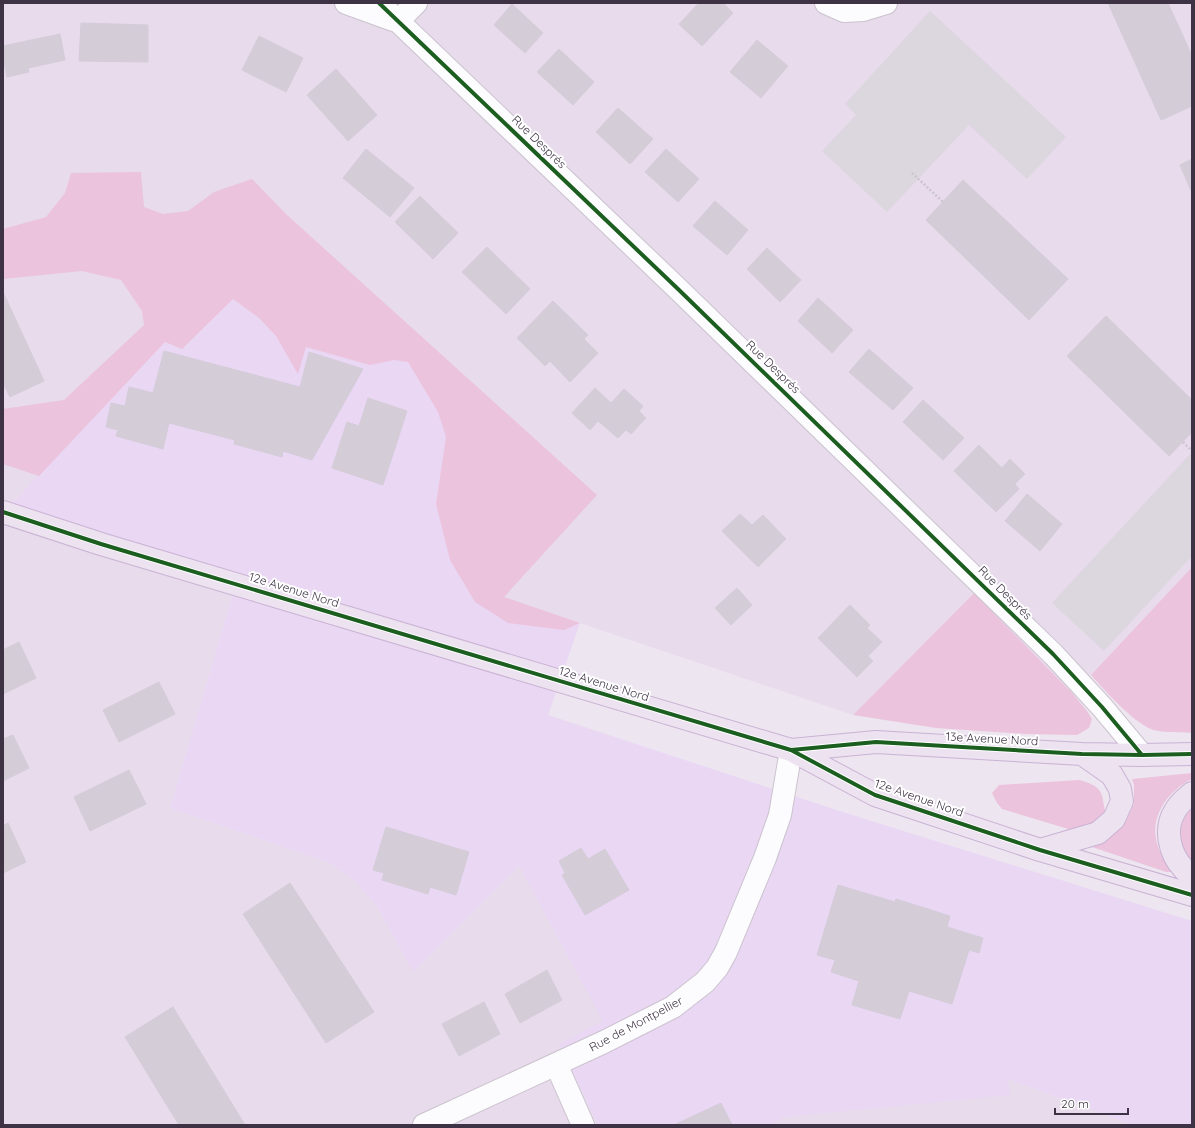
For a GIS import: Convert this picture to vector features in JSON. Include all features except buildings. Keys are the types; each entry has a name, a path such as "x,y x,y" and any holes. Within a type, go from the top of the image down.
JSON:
{"main road":[{"name":"12e Avenue Nord","path":"3,512 101,544 791,750 874,794 1040,850 1192,895"},
{"name":"13e Avenue Nord","path":"791,750 876,742 1082,754 1192,754"},
{"path":"1040,850 1098,833 1114,819 1122,800 1120,789 1112,775 1082,754"},
{"path":"1192,793 1182,801 1175,810 1169,823 1169,840 1174,854 1182,868 1192,876"}],"street":[{"path":"346,3 398,21 416,3"},
{"name":"Rue Després","path":"379,3 854,459 1043,643 1102,707 1142,755"},
{"path":"826,3 844,11 863,10 886,3"},
{"name":"Rue de Montpellier","path":"424,1125 604,1042 673,1007 705,982 717,968 726,952 780,815 791,750"},
{"path":"556,1064 583,1125"}],"path":[{"path":"912,173 943,202"},
{"path":"1183,442 1192,451"}],"shaded area":[{"path":"3,3 1192,3 1192,567 1073,694 974,593 853,715 503,597 596,495 286,214 5,512 236,583 170,808 327,862 354,880 377,906 392,932 519,866 604,1021 559,1044 598,1125 3,1125"},
{"path":"930,11 1066,137 1027,179 969,125 887,212 822,151 856,115 845,104"},
{"path":"141,172 144,207 163,214 188,211 214,192 252,179 286,214 597,495 504,597 580,623 564,630 508,623 475,602 450,560 436,504 446,437 438,412 408,362 394,360 370,365 306,347 298,374 276,336 259,318 233,299 182,349 165,342 39,476 3,464 3,409 64,400 144,325 142,311 121,280 82,271 3,279 3,229 46,217 65,193 71,173"},
{"path":"286,214 597,495 504,597 580,623 548,715 849,814 1192,921 1192,1125 1132,1125 1008,1079 1010,1095 786,1117 769,1125 598,1125 559,1044 603,1021 519,866 413,972 377,906 354,880 327,862 170,808 236,583 4,512"},
{"path":"1192,452 1192,556 1104,651 1052,603"},
{"path":"1192,567 1192,733 1165,732 1151,729 1127,713 1091,675"},
{"path":"974,593 1073,694 1092,719 1089,728 1077,735 1026,734 936,728 853,715"},
{"path":"1192,773 1192,779 1176,789 1164,803 1156,821 1155,830 1158,846 1161,855 1171,872 1166,872 1092,847 1112,836 1125,823 1134,804 1134,785 1132,779"},
{"path":"1079,780 1092,784 1099,790 1103,799 1105,812 1092,827 1078,832 1002,809 992,793 999,785"},
{"path":"1192,809 1192,862 1187,857 1184,850 1181,828 1187,814"},
{"path":"1008,1079 1132,1125 769,1125 786,1117 1009,1094"}],"cycle path":[{"path":"379,3 678,289 1053,654 1102,707 1142,755"},
{"path":"3,512 101,544 791,750 875,795 1040,850 1192,895"},
{"path":"791,750 876,742 1082,754 1192,754"}]}
